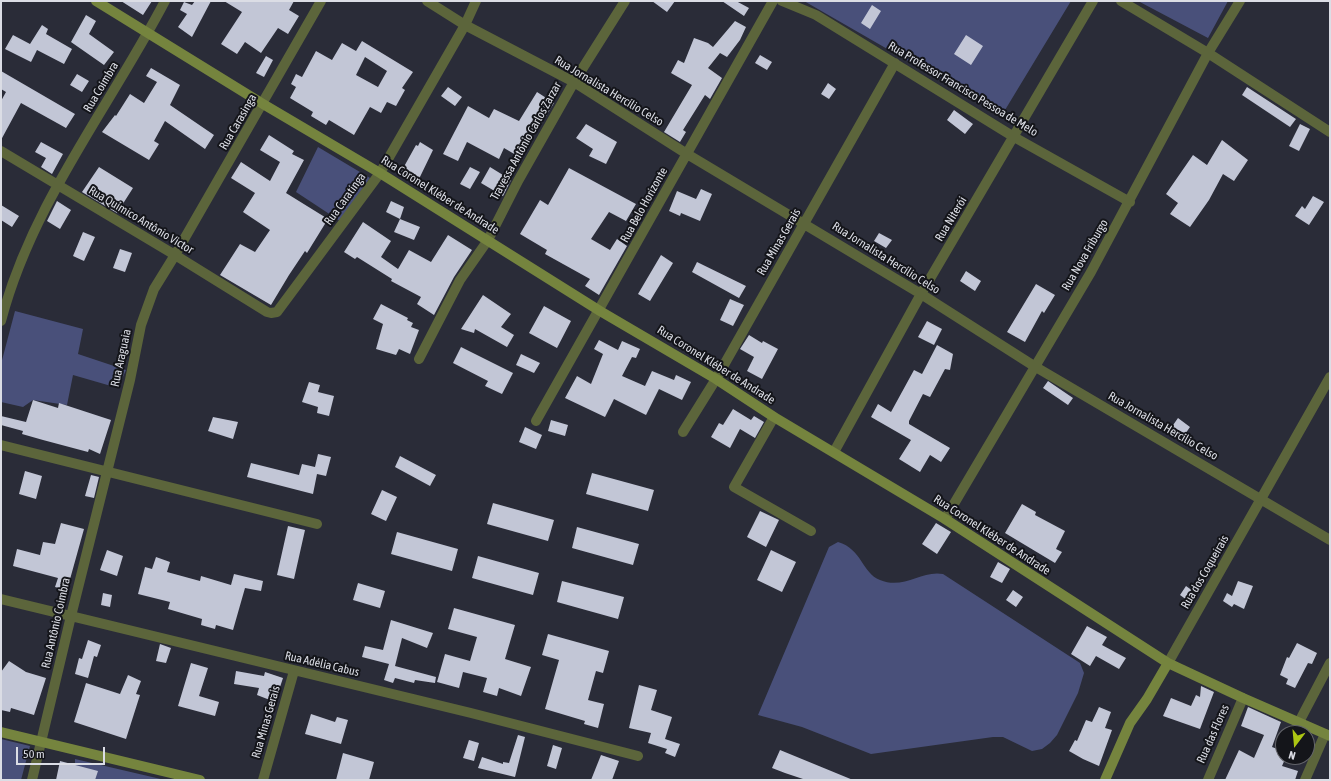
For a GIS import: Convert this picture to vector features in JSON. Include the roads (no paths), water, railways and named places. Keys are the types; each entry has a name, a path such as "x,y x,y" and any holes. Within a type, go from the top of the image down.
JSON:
{"main road":[{"name":"Rua Coronel Kléber de Andrade","path":"96,1 263,104 380,173 600,311 716,379 774,417 945,519 1168,663 1327,735"},
{"name":"Rua dos Coqueirais","path":"1105,780 1130,723 1147,699 1168,663"},
{"path":"1,732 200,780"}],"street":[{"name":"Rua Coimbra","path":"1,321 7,297 28,243 56,185 148,34 165,1"},
{"name":"Rua Carasinga","path":"176,255 321,1"},
{"name":"Rua Jornalista Hercílio Celso","path":"427,1 465,25 574,82 687,154 922,294 1034,366 1330,540"},
{"name":"Rua Caratinga","path":"267,312 277,312 289,298 380,173 465,25 476,1"},
{"name":"Travessa Antônio Carlos Zarzar","path":"419,359 460,280 488,240 518,181 574,82 625,1"},
{"name":"Rua Belo Horizonte","path":"536,421 600,311 773,1"},
{"name":"Rua Professor Francisco Pessoa de Melo","path":"782,1 816,15 1014,137 1130,202"},
{"name":"Rua Niterói","path":"834,452 922,294 1092,1"},
{"path":"1121,1 1208,53 1330,132"},
{"name":"Rua Nova Friburgo","path":"945,519 1034,366 1091,272 1130,202 1208,53 1240,1"},
{"name":"Rua Minas Gerais","path":"683,432 716,379 895,63"},
{"name":"Rua Químico Antônio Victor","path":"1,151 176,255 267,312"},
{"name":"Rua Araguaia","path":"107,472 130,380 141,325 154,289 176,255"},
{"name":"Rua dos Coqueirais","path":"1168,663 1262,500 1330,377"},
{"path":"774,417 734,487 811,531"},
{"path":"1,445 317,524"},
{"name":"Rua Antônio Coimbra","path":"32,780 107,472"},
{"name":"Rua Adélia Cabus","path":"1,599 471,713 638,756"},
{"path":"1299,722 1330,663"},
{"name":"Rua Minas Gerais","path":"263,780 294,671"},
{"name":"Rua das Flores","path":"1208,780 1243,698"},
{"path":"1305,780 1327,735"}]}
